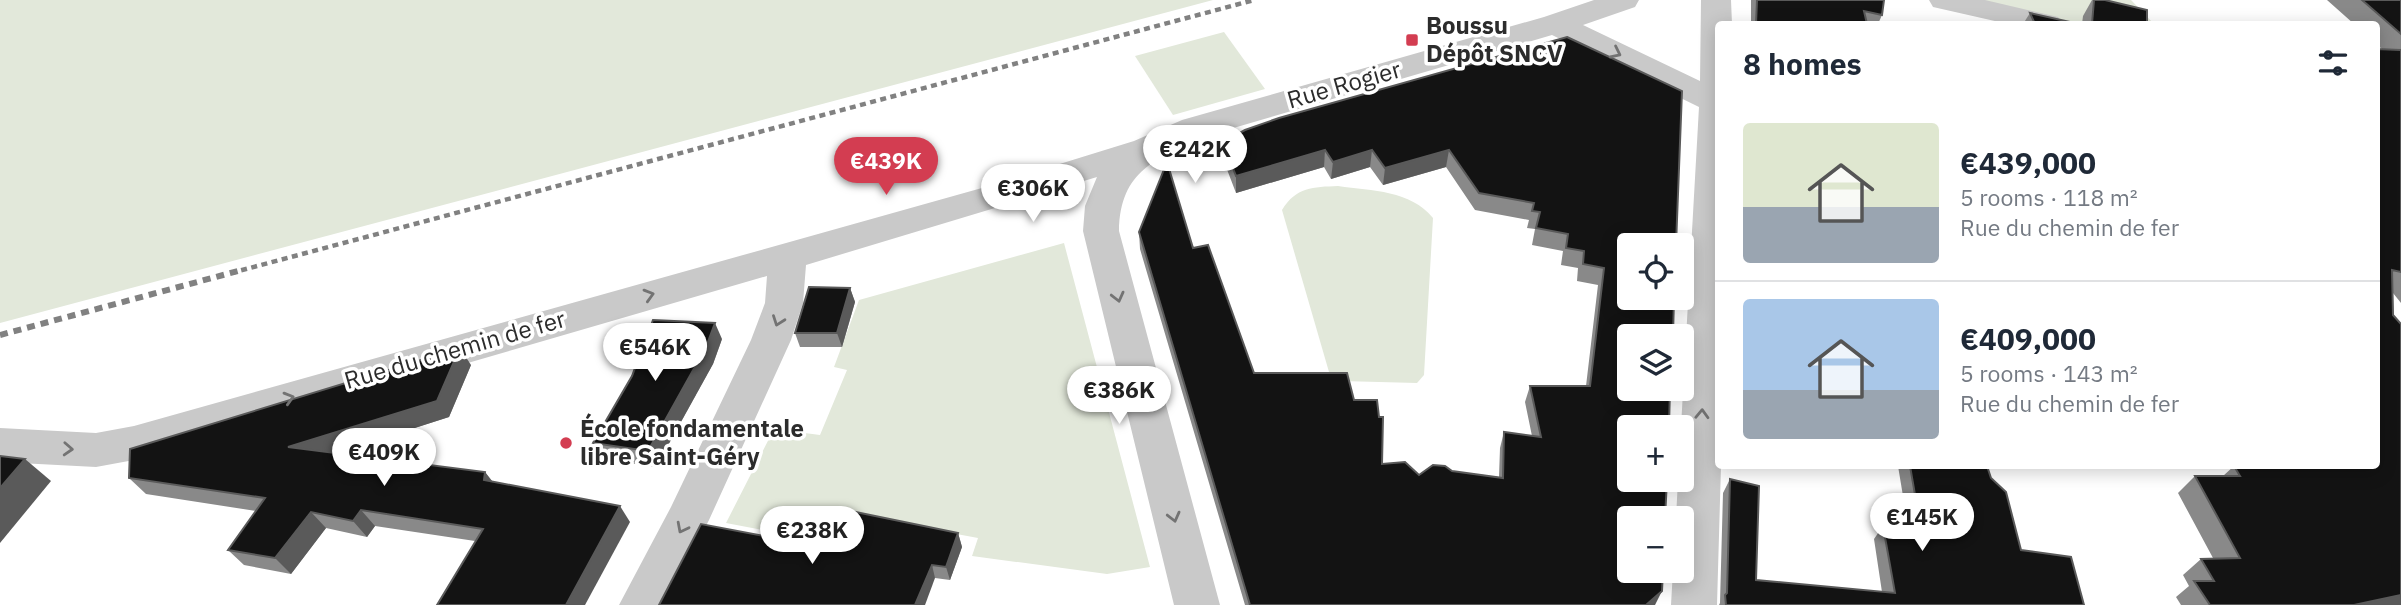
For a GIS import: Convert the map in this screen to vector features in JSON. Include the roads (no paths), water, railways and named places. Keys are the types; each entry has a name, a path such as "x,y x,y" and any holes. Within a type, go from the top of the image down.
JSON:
{"street":[{"name":"Rue Rogier","path":"1146,149 1194,128 1555,24 1625,0"},
{"path":"1716,0 1716,21"},
{"path":"1944,0 2034,21"},
{"path":"1555,24 1715,102"},
{"path":"1102,211 1144,178 1255,125 1297,99"},
{"path":"1694,605 1715,125"},
{"path":"1146,149 1129,162 1102,211 1197,605"},
{"name":"Rue du chemin de fer","path":"0,445 96,450 134,443 998,196 1146,149"},
{"path":"998,196 1067,196 1086,201 1102,211"},
{"path":"642,605 687,520 771,340 784,303 789,255"}],"railway":[{"path":"231,273 1254,0"},
{"path":"0,335 238,271"}],"place":[{"name":"Boussu Dépôt SNCV","path":"1412,40"},
{"name":"École fondamentale libre Saint-Géry","path":"566,443"}]}
